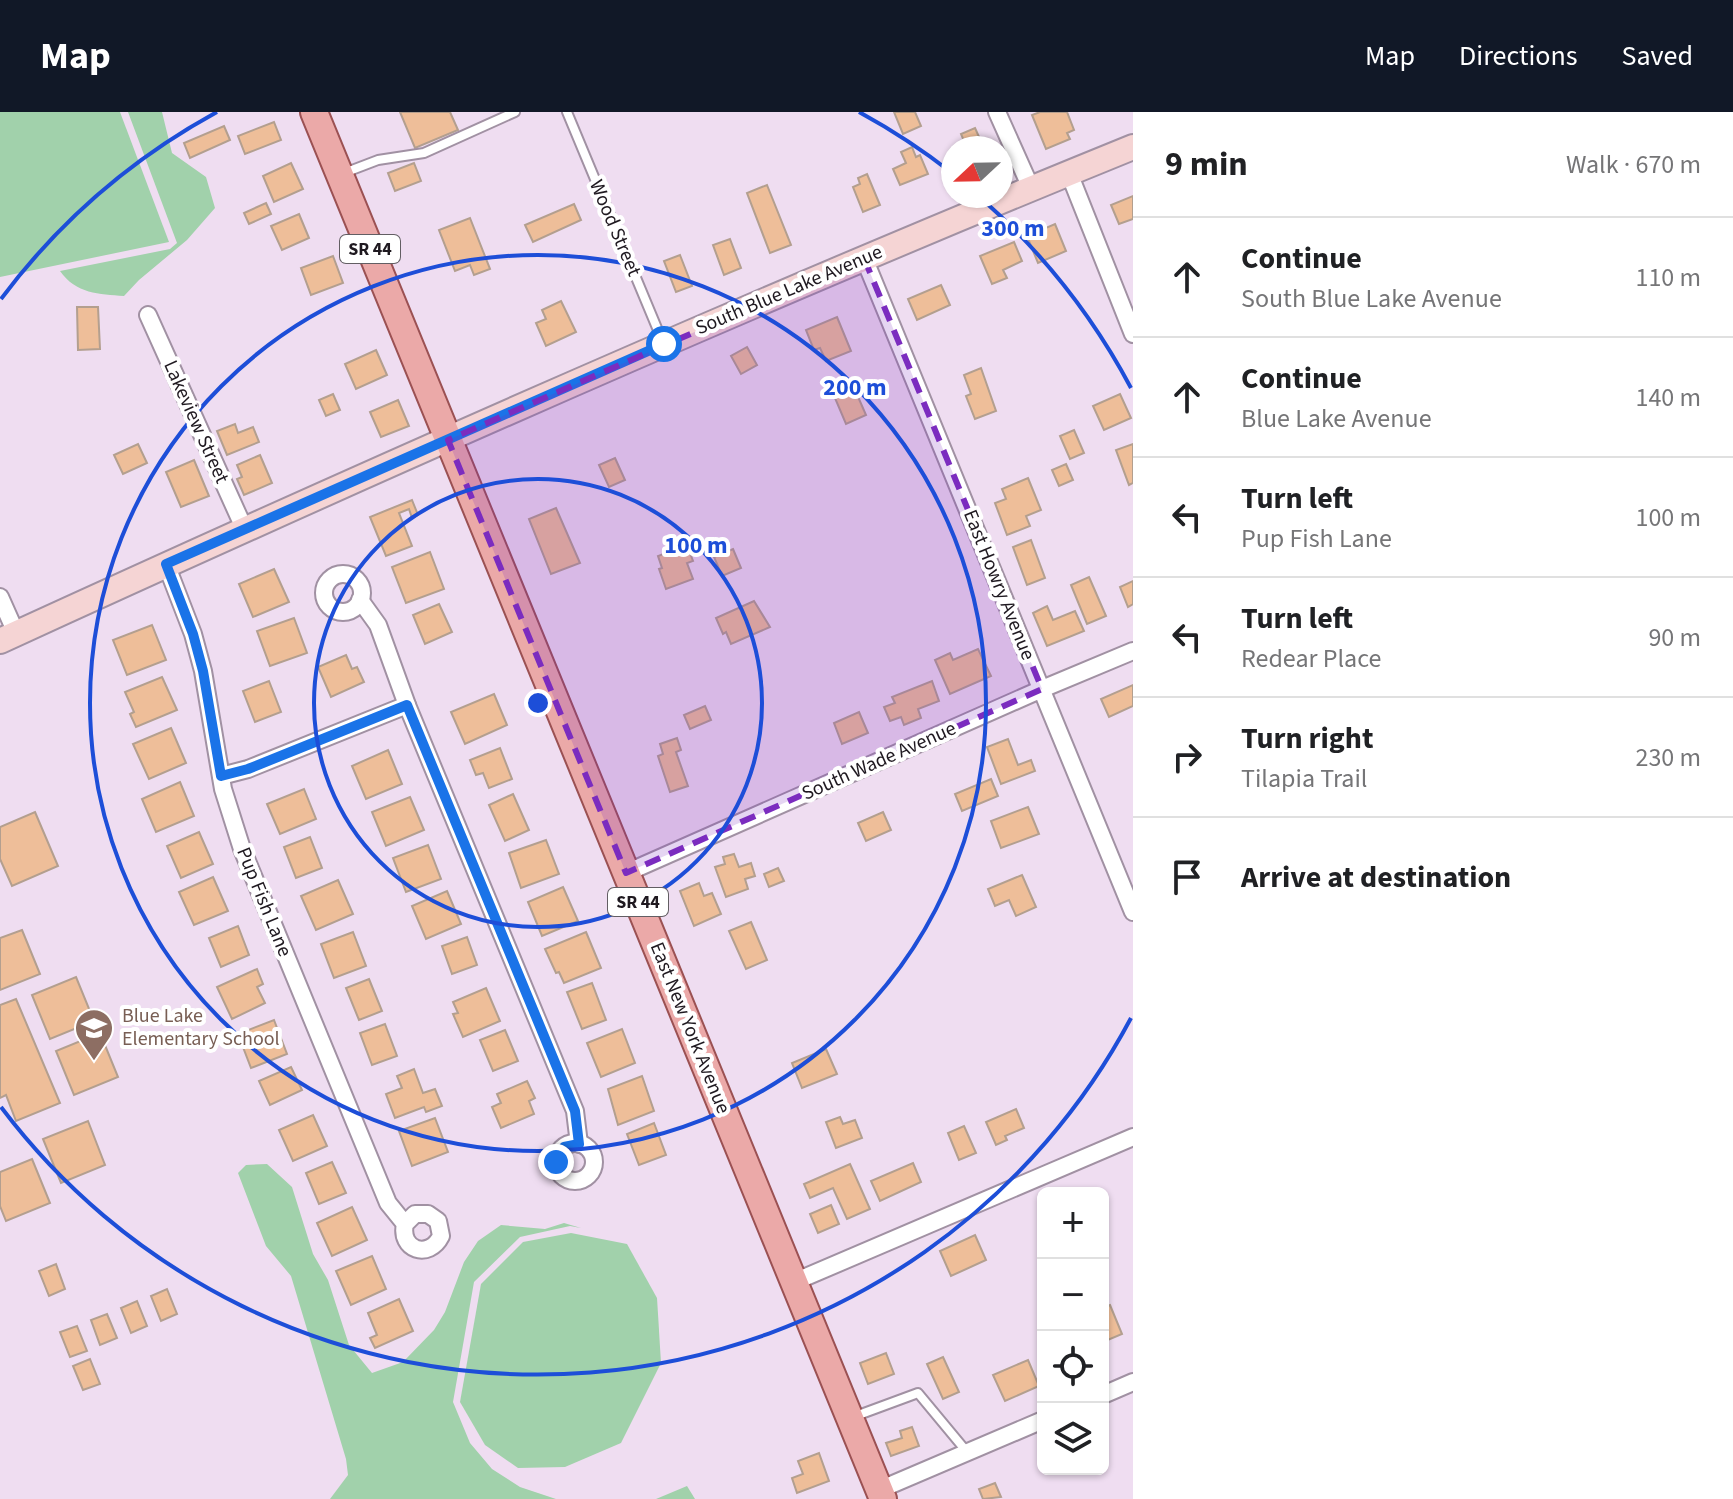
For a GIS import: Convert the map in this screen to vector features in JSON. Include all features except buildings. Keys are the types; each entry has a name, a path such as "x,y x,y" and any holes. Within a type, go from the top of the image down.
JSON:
{"main road":[{"name":"East New York Avenue","path":"314,112 881,1495"},
{"name":"South Blue Lake Avenue","path":"8,637 244,528 664,344 1133,147"}],"street":[{"path":"997,112 1031,188"},
{"path":"1069,173 1133,334"},
{"name":"East Howry Avenue","path":"864,258 1133,912"},
{"name":"Lakeview Street","path":"148,315 244,528"},
{"name":"Pup Fish Lane","path":"166,564 193,634 221,776 248,864 388,1203 405,1224"},
{"path":"0,597 8,637"},
{"path":"360,600 378,625 407,705 575,1111 579,1144"},
{"name":"South Wade Avenue","path":"626,873 1133,651"},
{"path":"221,776 248,769 407,705"},
{"path":"794,1282 1133,1137"},
{"path":"1109,1392 1133,1382"},
{"path":"881,1495 1037,1423"}],"lane":[{"path":"340,174 378,160 424,153 515,112"},
{"name":"Wood Street","path":"567,112 664,344"},
{"path":"851,1418 918,1393 968,1452"}],"highlighted area":[{"path":"864,258 1042,689 626,873 448,440"}],"green space":[{"path":"0,112 120,112 169,242 0,277"},
{"path":"128,112 162,112 172,153 206,177 215,208 187,240 124,296 81,288 66,279 60,271 170,249 177,243"},
{"path":"267,1164 292,1187 313,1254 328,1280 349,1345 372,1373 403,1362 434,1330 445,1312 464,1262 478,1241 501,1225 545,1229 564,1223 581,1228 570,1226 520,1237 474,1282 453,1402 470,1443 492,1469 520,1487 556,1499 330,1499 348,1475 346,1459 291,1276 266,1246 238,1173 246,1165"},
{"path":"571,1233 627,1244 657,1298 661,1363 621,1443 565,1467 518,1468 485,1445 460,1402 481,1284 523,1242"},
{"path":"687,1486 695,1499 656,1499"}],"place":[{"name":"Blue Lake Elementary School","path":"94,1062"}],"route":[{"path":"556,1162 564,1147 579,1144 575,1111 407,705 248,769 221,776 203,671 193,634 166,564 664,344"}]}
